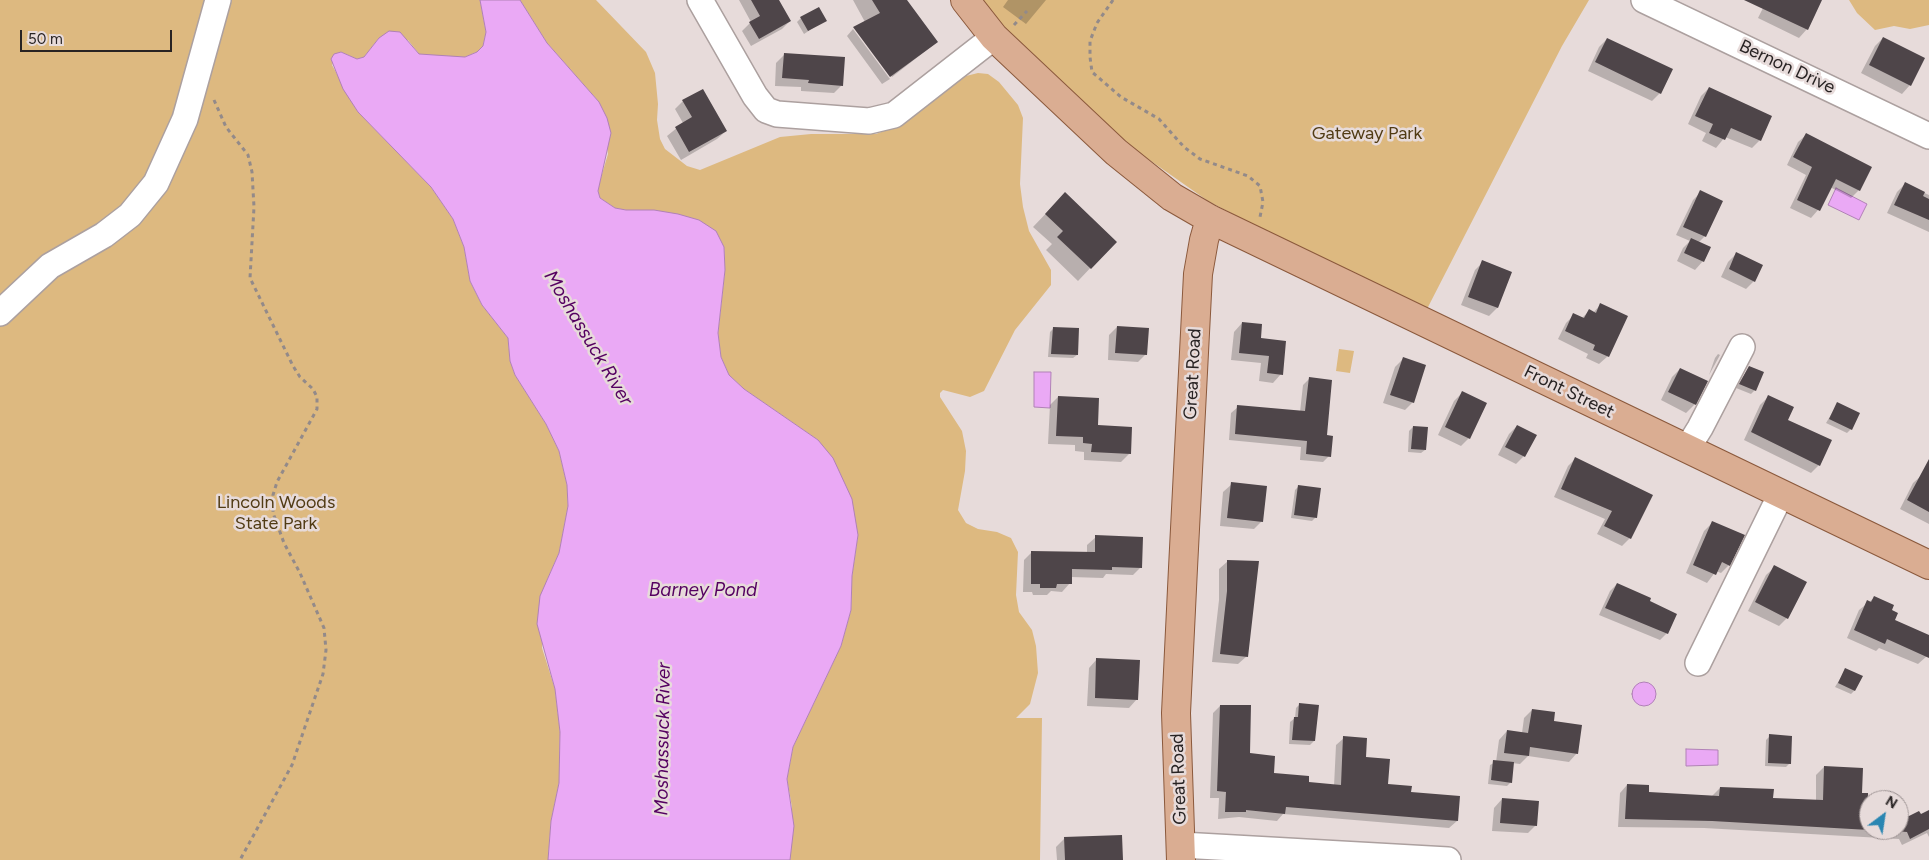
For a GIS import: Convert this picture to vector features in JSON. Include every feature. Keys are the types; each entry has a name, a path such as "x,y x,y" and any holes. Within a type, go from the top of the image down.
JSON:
{"main road":[{"path":"965,0 994,37 1053,94 1150,181 1172,197 1210,219"},
{"name":"Front Street","path":"1210,219 1929,565"},
{"name":"Great Road","path":"1181,853 1176,713 1198,274 1210,219"}],"street":[{"path":"0,313 50,266 104,236 130,215 156,183 185,119 218,0"},
{"path":"700,0 755,96 766,110 777,114 869,121 882,120 894,115 994,37"},
{"name":"Bernon Drive","path":"1644,0 1929,136"},
{"path":"1687,449 1742,347"},
{"path":"1698,663 1781,494"},
{"path":"1181,853 1448,860"}],"path":[{"path":"1113,0 1097,24 1090,40 1092,72 1121,97 1159,118 1184,146 1200,159 1236,170 1248,176 1260,186 1264,202 1253,240"},
{"path":"213,99 226,127 248,155 252,172 254,207 250,278 293,366 300,377 313,389 317,397 317,408 277,482 273,495 273,513 284,543 300,573 324,628 326,650 323,674 292,765 240,860"}],"green space":[{"name":"Lincoln Woods State Park","path":"0,0 480,0 486,32 483,46 477,52 465,57 438,57 419,54 408,40 379,38 364,57 357,59 341,52 332,65 358,112 431,187 453,219 464,247 470,281 482,305 508,338 510,361 515,375 546,424 559,451 567,485 568,506 559,553 547,580 542,648 555,689 560,732 559,783 551,821 548,860 0,860"},
{"path":"520,0 596,0 646,52 655,73 658,104 657,120 660,139 665,149 687,166 700,170 780,137 811,134 876,134 900,125 966,76 978,73 988,74 999,82 1018,105 1023,118 1020,184 1023,207 1029,231 1051,270 1051,285 1015,330 984,391 970,397 943,390 940,393 940,397 962,431 966,451 965,471 958,510 966,523 978,529 997,532 1011,538 1018,552 1016,595 1019,612 1032,630 1036,646 1038,673 1030,704 1016,718 1042,718 1040,860 790,860 792,807 787,779 793,747 841,646 851,610 852,576 858,535 818,440 744,389 729,375 721,357 718,333 725,270 724,247 699,220 654,210 615,208 600,198 599,184 608,154 599,102 547,43"},
{"name":"Gateway Park","path":"982,0 1589,0 1562,46 1427,309 1318,259 1208,201 1141,154 1064,88 1017,46"},
{"path":"1849,0 1929,0 1929,25 1910,29 1894,26 1875,30 1857,13"},
{"path":"1339,349 1354,351 1350,373 1336,371"}],"water":[{"name":"Barney Pond","path":"480,0 520,0 547,43 599,102 607,118 611,133 598,191 600,198 615,208 654,210 678,214 699,220 716,231 724,247 725,270 718,333 721,357 729,375 744,389 818,440 833,458 852,499 858,535 852,576 851,610 841,646 793,747 787,779 794,826 790,860 548,860 551,821 559,783 560,732 555,689 537,624 540,596 559,553 568,506 567,485 559,451 546,424 515,375 510,361 508,338 482,305 470,281 464,247 453,219 431,187 358,112 343,89 331,59 334,54 341,52 357,59 364,57 379,38 389,31 400,32 419,54 465,57 477,52 483,46 486,32"},
{"path":"1836,188 1867,204 1859,220 1828,205"},
{"path":"1034,372 1051,372 1050,408 1034,407"},
{"path":"1644,682 1652,686 1656,694 1652,702 1644,706 1636,702 1632,694 1636,686"},
{"path":"1686,749 1718,750 1718,765 1686,766"}],"building":[{"path":"751,0 779,0 791,21 759,39 749,22 760,16"},
{"path":"872,0 907,0 938,42 890,77 853,27 880,13"},
{"path":"1744,0 1822,0 1808,30"},
{"path":"819,7 827,21 808,31 800,17"},
{"path":"1883,37 1925,58 1911,86 1869,65"},
{"path":"1607,38 1673,69 1661,94 1595,62"},
{"path":"784,53 845,57 843,86 808,83 809,80 782,78"},
{"path":"1709,87 1772,116 1761,141 1731,128 1725,140 1709,133 1713,124 1695,116"},
{"path":"703,89 727,131 689,152 675,127 692,117 682,100"},
{"path":"1806,133 1872,167 1860,191 1836,179 1820,211 1797,200 1812,167 1793,157"},
{"path":"1905,182 1925,192 1923,196 1929,199 1929,220 1894,205"},
{"path":"1700,190 1723,201 1706,237 1683,227"},
{"path":"1065,192 1117,242 1091,269 1057,237 1063,231 1045,214"},
{"path":"1691,238 1711,247 1704,262 1684,253"},
{"path":"1736,252 1763,265 1755,282 1729,269"},
{"path":"1482,260 1512,272 1498,308 1468,297"},
{"path":"1600,303 1628,316 1609,357 1593,350 1595,345 1565,331 1573,313 1584,318 1589,309 1596,313"},
{"path":"1242,322 1262,324 1261,338 1286,341 1283,375 1267,373 1269,356 1239,353"},
{"path":"1117,326 1149,328 1147,355 1115,353"},
{"path":"1053,327 1079,328 1078,355 1051,354"},
{"path":"1403,357 1426,365 1414,403 1390,395"},
{"path":"1749,366 1764,372 1756,391 1739,384"},
{"path":"1680,368 1708,381 1696,405 1668,392"},
{"path":"1309,377 1332,380 1327,435 1333,436 1331,457 1306,454 1307,441 1235,434 1237,405 1305,411"},
{"path":"1462,391 1487,403 1470,439 1445,427"},
{"path":"1768,395 1794,407 1788,420 1832,440 1820,466 1751,432"},
{"path":"1058,396 1099,398 1098,425 1132,427 1131,454 1091,452 1092,444 1083,443 1083,437 1056,436"},
{"path":"1837,402 1860,413 1852,430 1829,419"},
{"path":"1517,425 1537,435 1525,457 1505,447"},
{"path":"1413,426 1428,427 1426,450 1411,449"},
{"path":"1575,457 1653,495 1631,539 1604,526 1612,511 1561,489"},
{"path":"1929,459 1929,512 1907,500"},
{"path":"1231,482 1267,486 1263,522 1227,518"},
{"path":"1298,485 1321,488 1317,518 1294,515"},
{"path":"1712,521 1745,535 1730,566 1722,562 1716,575 1693,565"},
{"path":"1095,535 1143,537 1142,568 1112,567 1112,570 1072,569 1072,584 1057,584 1056,588 1040,588 1040,584 1031,584 1031,551 1095,552"},
{"path":"1227,560 1259,561 1248,657 1220,654 1227,591"},
{"path":"1774,565 1807,582 1788,619 1755,602"},
{"path":"1617,583 1651,598 1650,601 1677,614 1668,634 1605,608"},
{"path":"1874,596 1894,605 1892,610 1898,613 1895,620 1929,635 1929,658 1887,639 1885,644 1854,630 1867,600 1871,602"},
{"path":"1096,658 1140,660 1138,700 1095,698"},
{"path":"1845,668 1863,676 1855,691 1838,683"},
{"path":"1299,703 1319,705 1315,741 1292,740 1294,717 1298,717"},
{"path":"1220,705 1251,705 1250,753 1275,756 1274,773 1309,776 1309,782 1341,785 1343,736 1367,738 1366,757 1390,759 1388,784 1412,786 1411,792 1460,796 1458,821 1286,807 1285,814 1246,810 1246,812 1225,812 1226,792 1217,791"},
{"path":"1532,709 1555,712 1554,721 1582,725 1578,754 1530,747 1529,756 1504,753 1507,730 1528,733"},
{"path":"1769,734 1792,736 1791,764 1768,763"},
{"path":"1493,760 1514,762 1512,783 1491,780"},
{"path":"1824,766 1863,768 1862,790 1859,790 1859,829 1712,821 1625,819 1627,784 1649,785 1649,792 1719,796 1720,787 1774,789 1773,798 1823,800"},
{"path":"1502,798 1539,801 1537,826 1500,823"},
{"path":"1929,810 1929,829 1910,839 1909,816 1919,811 1921,814"},
{"path":"1122,835 1123,860 1065,860 1064,837"}],"water label":[{"name":"Moshassuck River","path":"588,338"},
{"name":"Moshassuck River","path":"663,739"}]}
